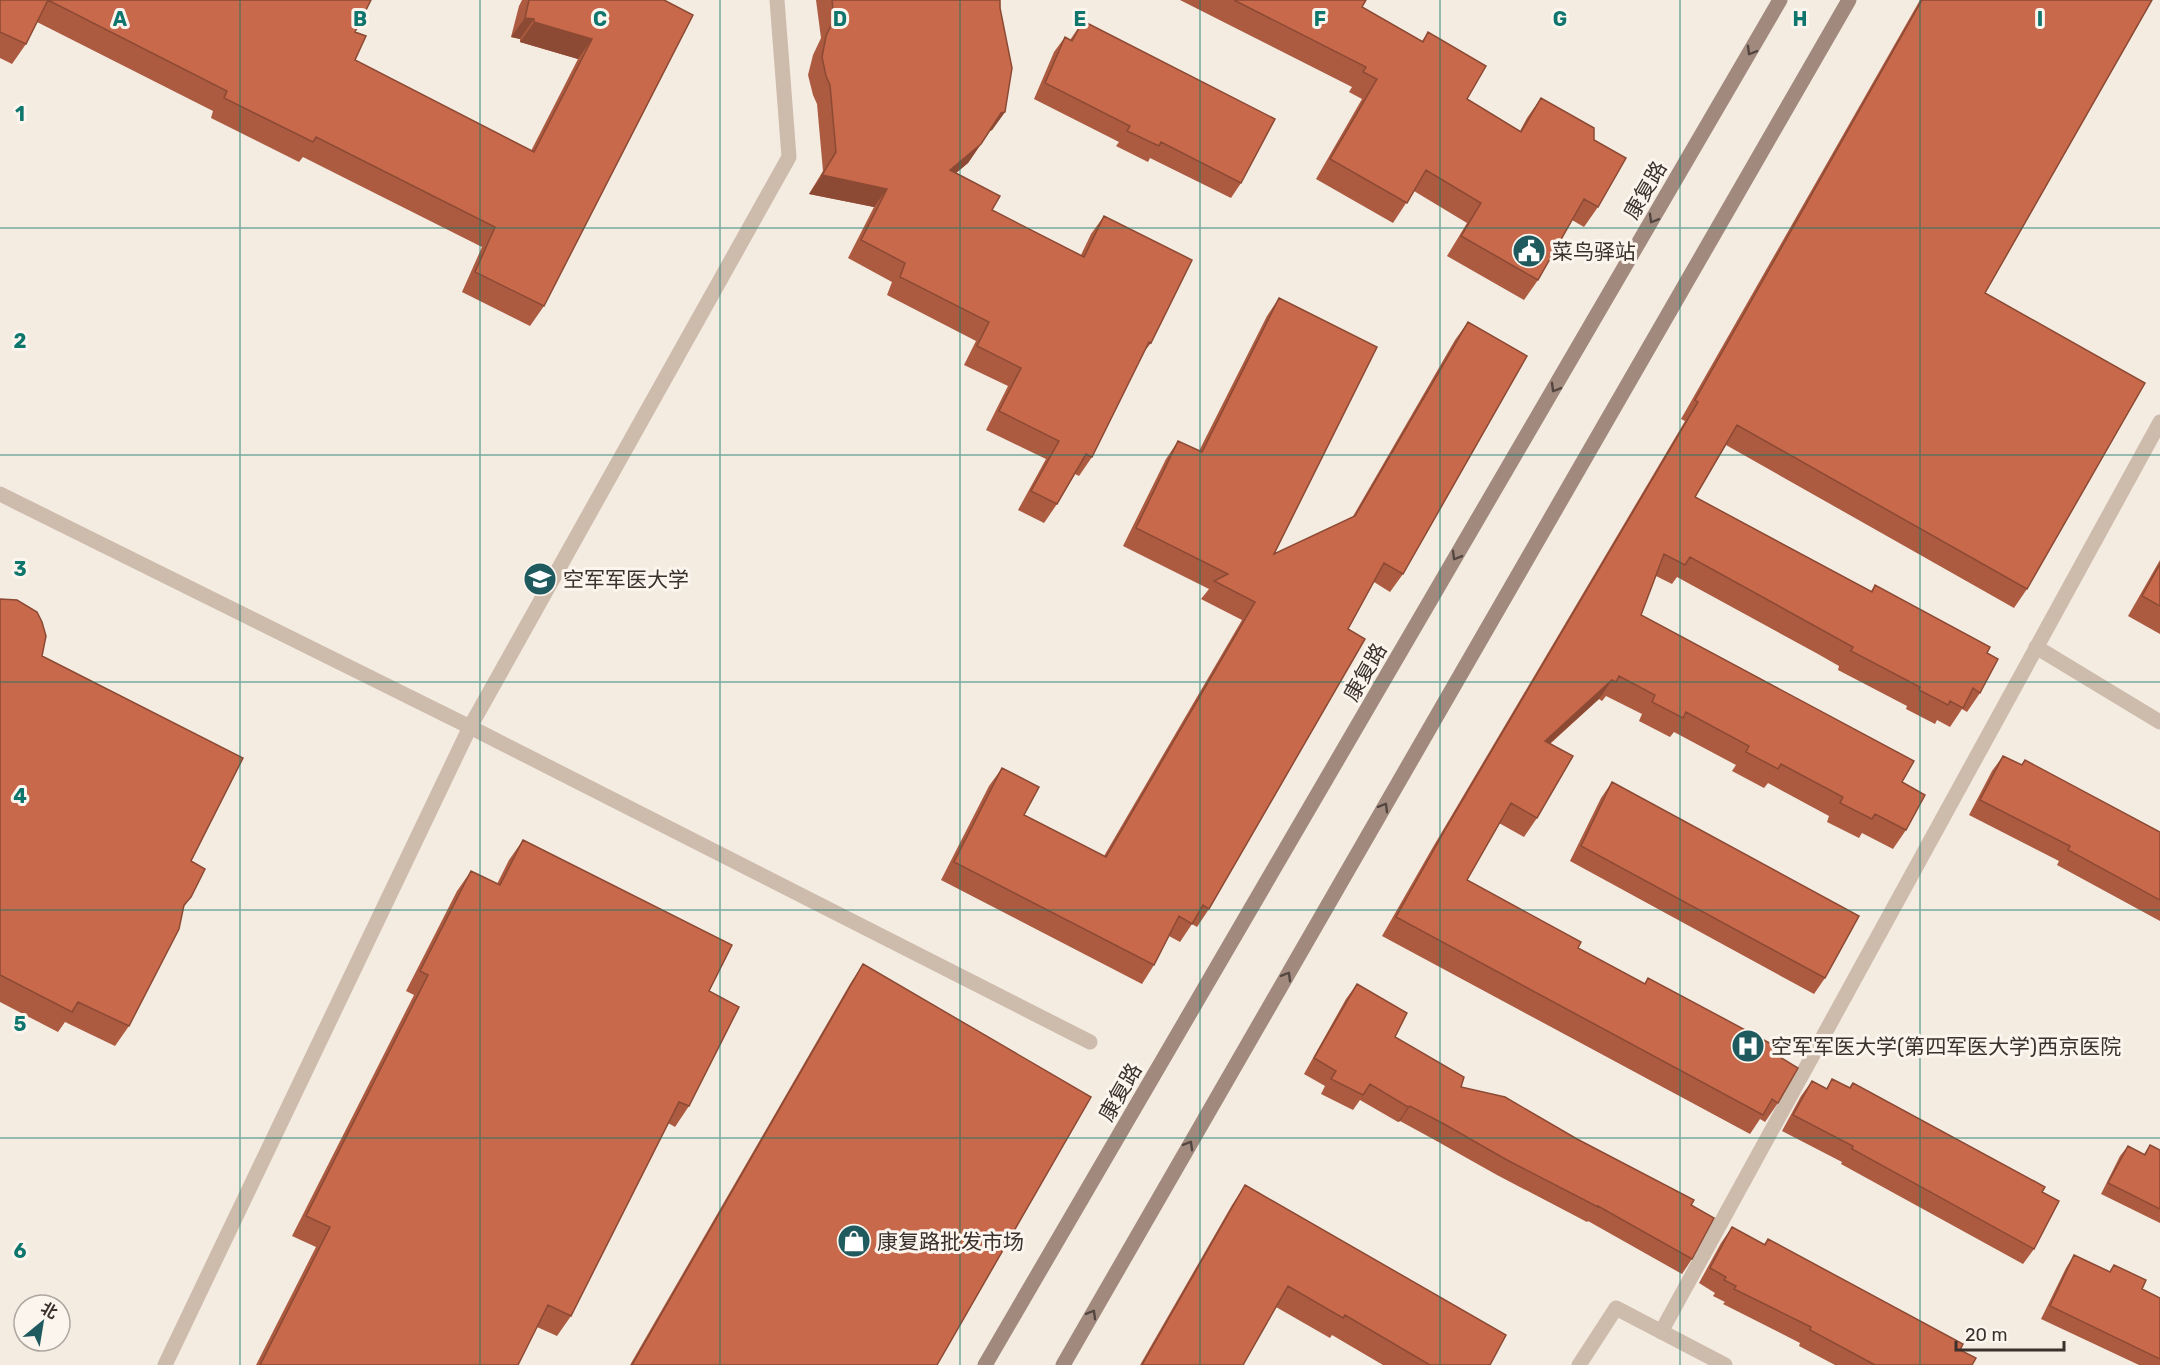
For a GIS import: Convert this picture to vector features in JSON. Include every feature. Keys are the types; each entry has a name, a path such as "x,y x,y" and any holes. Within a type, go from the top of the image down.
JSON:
{"main road":[{"name":"康复路","path":"986,1365 1780,0"},
{"path":"1063,1365 1849,0"}],"street":[{"path":"165,1365 470,727 789,157 777,0"},
{"path":"1661,1332 2160,423"},
{"path":"0,494 470,727 1090,1042"},
{"path":"2037,647 2160,723"},
{"path":"1579,1365 1616,1308 1725,1365"}],"building":[{"path":"0,0 48,0 26,44 0,32"},
{"path":"48,0 371,0 355,32 366,36 355,60 534,152 592,39 525,18 529,0 664,0 693,15 544,306 475,272 495,227 316,137 313,142 224,98 227,91"},
{"path":"832,0 1000,0 1012,68 1005,112 1001,113 981,144 950,170 1000,196 992,210 1084,257 1104,216 1192,260 1092,457 1086,454 1057,504 1031,491 1059,441 999,411 1021,368 977,346 989,322 900,277 905,263 861,240 887,189 822,175 836,152 830,85 822,57 826,36 834,19"},
{"path":"1234,0 1366,0 1362,7 1423,42 1428,32 1486,66 1467,99 1521,132 1541,98 1594,128 1594,140 1626,158 1598,207 1584,199 1538,280 1461,236 1481,203 1426,170 1407,203 1330,159 1377,79 1363,72 1366,67"},
{"path":"1922,0 2152,0 1985,293 2145,383 2027,589 1737,425 1695,497 1872,592 1875,585 1990,647 1987,653 1998,659 1980,693 1973,688 1963,708 1950,701 1948,705 1919,690 1920,687 1851,651 1853,647 1690,557 1685,565 1664,554 1641,615 1914,761 1902,782 1925,795 1906,830 1875,814 1872,819 1840,803 1843,797 1781,764 1778,769 1746,752 1749,746 1686,712 1683,718 1652,702 1655,695 1619,676 1616,682 1612,680 1545,741 1573,756 1537,818 1511,803 1467,880 1581,942 1578,948 1645,984 1648,978 1779,1048 1775,1054 1798,1068 1778,1103 1772,1099 1763,1115 1396,917 1446,828 1698,402 1695,400"},
{"path":"1083,21 1275,119 1241,183 1161,142 1159,146 1127,131 1130,126 1045,83 1065,37 1072,41"},
{"path":"1279,298 1377,347 1274,554 1355,516 1468,322 1527,356 1403,574 1384,563 1348,629 1365,639 1209,909 1203,905 1192,924 1179,916 1154,965 954,862 1002,768 1039,787 1024,815 1106,857 1255,602 1214,581 1228,574 1136,528 1178,441 1202,452"},
{"path":"2160,564 2160,606 2142,596"},
{"path":"0,599 17,600 37,612 46,636 42,656 243,758 191,861 205,869 191,897 184,905 179,929 129,1026 78,1002 72,1012 0,975"},
{"path":"2003,756 2022,765 2025,760 2160,832 2160,900 2068,850 2070,846 1980,800"},
{"path":"1612,782 1859,916 1825,978 1581,846"},
{"path":"523,840 732,945 709,991 739,1007 689,1106 679,1102 571,1316 548,1305 518,1365 260,1365 330,1227 306,1216 428,975 420,971 471,871 500,885"},
{"name":"康复路批发市场","path":"863,964 1091,1097 937,1365 632,1365"},
{"path":"1357,984 1407,1013 1395,1037 1464,1077 1461,1087 1505,1097 1577,1139 1694,1200 1691,1205 1714,1218 1692,1259 1598,1206 1507,1160 1410,1106 1408,1107 1370,1084 1363,1095 1331,1079 1336,1071 1314,1058"},
{"path":"1832,1079 1850,1088 1853,1083 2045,1187 2042,1192 2059,1201 2034,1249 1852,1149 1853,1146 1793,1115 1812,1081 1827,1089"},
{"path":"2150,1145 2160,1150 2160,1209 2108,1183 2128,1146 2145,1155"},
{"path":"1245,1185 1506,1335 1490,1365 1430,1365 1345,1315 1343,1318 1288,1286 1243,1365 1142,1365"},
{"path":"1732,1227 1765,1245 1768,1239 1963,1344 1960,1350 1976,1358 1972,1365 1875,1365 1810,1330 1811,1327 1734,1289 1736,1286 1724,1280 1726,1277 1710,1268"},
{"path":"2074,1255 2110,1272 2114,1265 2146,1280 2142,1289 2160,1298 2160,1359 2050,1306"}],"place":[{"name":"菜鸟驿站","path":"1529,251"},
{"name":"空军军医大学","path":"540,579"},
{"name":"空军军医大学(第四军医大学)西京医院","path":"1748,1046"},
{"name":"康复路批发市场","path":"854,1241"}]}
